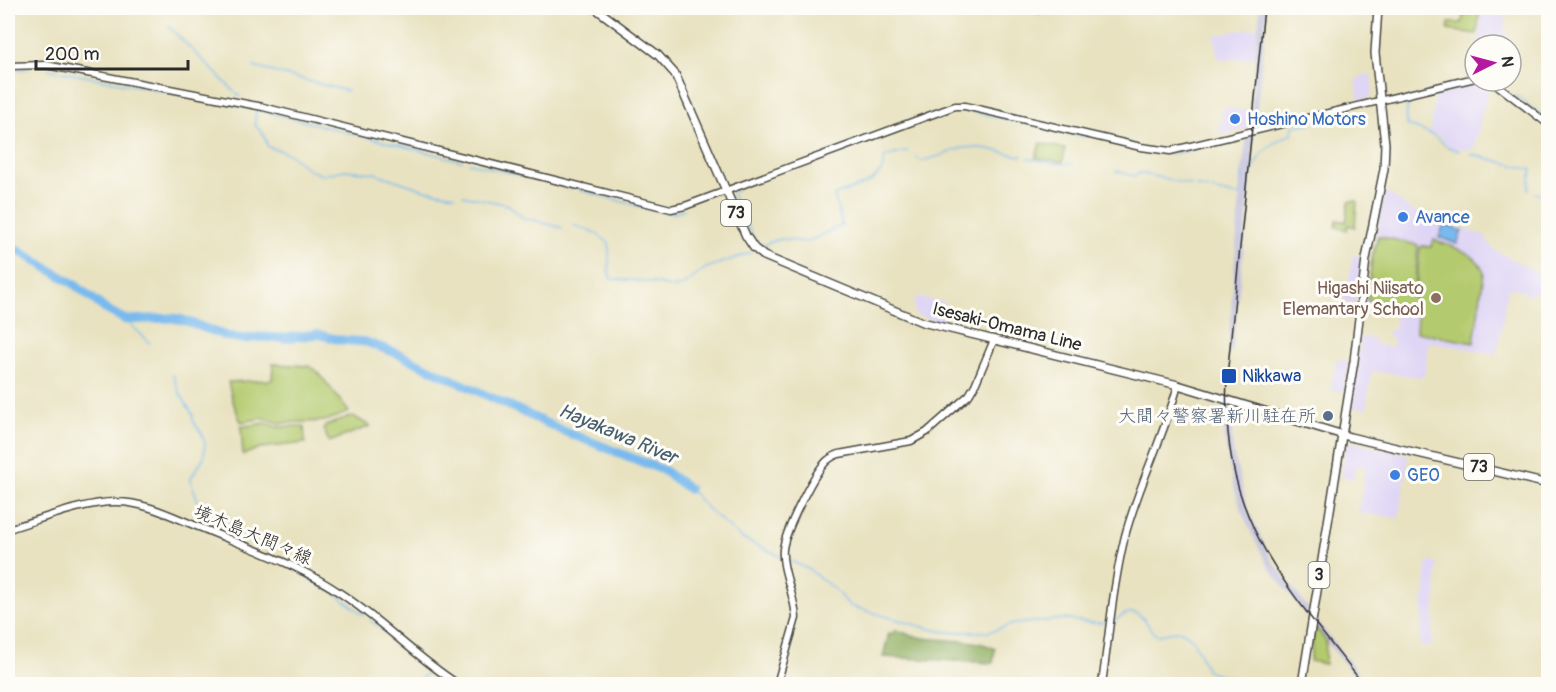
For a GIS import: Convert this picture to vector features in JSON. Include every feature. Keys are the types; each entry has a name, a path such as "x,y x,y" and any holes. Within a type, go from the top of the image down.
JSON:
{"main road":[{"name":"Isesaki-Omama Line","path":"595,8 652,50 671,69 683,90 750,244 764,256 918,320 1178,385 1342,435 1548,484"},
{"name":"3","path":"1302,684 1354,361 1366,259 1385,163 1385,144 1374,53 1378,8"}],"street":[{"path":"8,66 46,65 263,107 665,208 685,206 955,106 965,106 1164,151 1463,81"},
{"path":"1508,93 1548,124"},
{"path":"777,684 796,618 783,552 793,522 824,464 839,454 911,441 927,432 969,395 994,340"},
{"path":"1102,684 1117,573 1131,516 1171,411 1178,385"},
{"name":"境木島大間々線","path":"8,530 78,509 111,502 132,503 147,508 264,552 307,572 353,602 458,684"}],"shaded area":[{"path":"1260,8 1267,8 1255,127 1249,128"},
{"path":"1481,8 1505,8 1506,33 1480,33"},
{"path":"1257,27 1255,57 1229,60 1218,58 1214,35"},
{"path":"1371,74 1373,91 1369,98 1359,101 1356,81 1360,76"},
{"path":"1463,86 1463,93 1487,93 1474,147 1469,150 1450,147 1438,135 1430,132 1435,93"},
{"name":"Hoshino Motors","path":"1224,107 1250,111 1249,128 1220,135"},
{"path":"1254,133 1252,175 1232,352 1228,351 1242,169 1247,135"},
{"name":"Higashi Niisato Elemantary School","path":"1385,193 1413,211 1484,236 1494,250 1548,278 1548,288 1547,293 1533,292 1531,296 1515,288 1508,288 1497,354 1428,342 1425,375 1420,377 1372,371 1366,409 1352,407 1361,337 1375,339 1374,344 1392,347 1393,339 1388,338 1388,330 1395,329 1397,310 1365,306 1371,260"},
{"path":"1353,255 1363,255 1356,303 1339,301 1343,283 1348,284"},
{"path":"915,297 945,302 942,324 914,314"},
{"path":"1337,359 1350,362 1343,392 1330,390"},
{"path":"1222,401 1230,404 1233,452 1248,509 1272,560 1310,611 1308,619 1269,567 1242,512 1226,450"},
{"path":"1352,442 1409,455 1399,518 1358,513 1365,467 1355,466 1353,479 1341,476 1346,445"},
{"path":"1427,562 1437,563 1436,597 1431,646 1420,646"},
{"path":"1316,620 1367,684 1361,684 1326,641 1315,626"}],"green space":[{"path":"1464,8 1480,8 1477,33 1448,30 1449,23 1462,23"},
{"path":"1040,143 1065,149 1063,162 1036,158"},
{"path":"1349,201 1357,201 1355,227 1348,225 1347,230 1336,227 1337,220 1346,222"},
{"path":"1378,236 1418,245 1413,311 1400,310 1401,305 1367,300 1372,259"},
{"path":"1434,240 1470,255 1481,266 1484,273 1474,343 1416,332 1417,315 1414,311 1420,248 1422,246 1431,247"},
{"path":"273,364 309,366 318,372 349,412 325,421 280,423 264,418 241,422 228,382 272,380"},
{"path":"348,417 355,417 370,426 329,442 324,430 325,426"},
{"path":"265,423 277,427 304,426 305,443 260,448 243,455 241,427"},
{"path":"1315,626 1326,641 1325,664 1310,661"},
{"path":"896,630 924,638 975,642 985,645 995,649 993,663 883,657 889,633 892,634"}],"water":[{"path":"1444,225 1462,231 1457,244 1439,237"}],"waterway":[{"path":"1019,8 1041,14"},
{"path":"1051,13 1053,8"},
{"path":"169,27 240,97"},
{"path":"254,67 347,91"},
{"path":"8,71 30,68"},
{"path":"47,69 247,107"},
{"path":"1516,96 1544,117"},
{"path":"1408,100 1407,125 1433,135 1448,147 1459,151"},
{"path":"455,195 425,190 374,173 344,170 322,175 309,170 290,154 268,147 264,135 255,125 256,109 462,161"},
{"path":"961,109 1085,137"},
{"path":"1253,171 1255,164 1268,148 1292,134 1293,126 1312,123"},
{"path":"916,157 921,161 966,148 1022,156"},
{"path":"1143,150 1170,154 1195,149"},
{"path":"732,195 757,245 780,239 807,242 842,225 834,195 867,184 879,174 885,157 908,151"},
{"path":"1471,154 1532,170 1528,190"},
{"path":"1028,158 1058,164 1073,164"},
{"path":"469,163 572,188"},
{"path":"1116,171 1135,176 1140,173 1192,185"},
{"path":"1196,186 1237,196 1240,194 1242,173"},
{"path":"579,190 653,210"},
{"path":"733,192 737,190"},
{"path":"1535,193 1548,195"},
{"path":"463,195 509,205 524,219 562,228"},
{"path":"662,211 674,213 684,209"},
{"path":"573,225 594,232 609,243 611,279 644,281 675,288 687,283 706,268 750,253"},
{"name":"Hayakawa River","path":"8,244 74,284 105,309 126,320 172,318 226,336 244,339 286,338 317,334 340,340 366,342 396,353 561,430 663,470 689,489"},
{"path":"126,320 150,343"},
{"path":"173,375 179,392 193,415 193,421 205,443 204,457 191,481 206,524 242,538"},
{"name":"Hayakawa River","path":"689,489 741,538 782,557"},
{"name":"Hayakawa River","path":"786,559 808,569 833,588 850,606 930,629 947,632 988,632 1014,624 1063,619 1107,623"},
{"path":"302,574 329,590"},
{"path":"336,594 364,615"},
{"name":"Hayakawa River","path":"1112,622 1125,614 1136,613 1143,618 1156,635 1177,631 1185,633 1193,641 1207,670 1211,673 1236,678 1245,684"},
{"path":"370,620 425,667"},
{"path":"422,684 419,681 429,671"}],"railway":[{"path":"1264,8 1227,377 1228,427 1234,470 1246,509 1262,545 1283,579 1363,684"}],"place":[{"name":"Hoshino Motors","path":"1235,119"},
{"name":"Avance","path":"1403,217"},
{"name":"Higashi Niisato Elemantary School","path":"1436,298"},
{"name":"Nikkawa","path":"1229,376"},
{"name":"大間々警察署新川駐在所","path":"1328,416"},
{"name":"GEO","path":"1395,475"}]}
